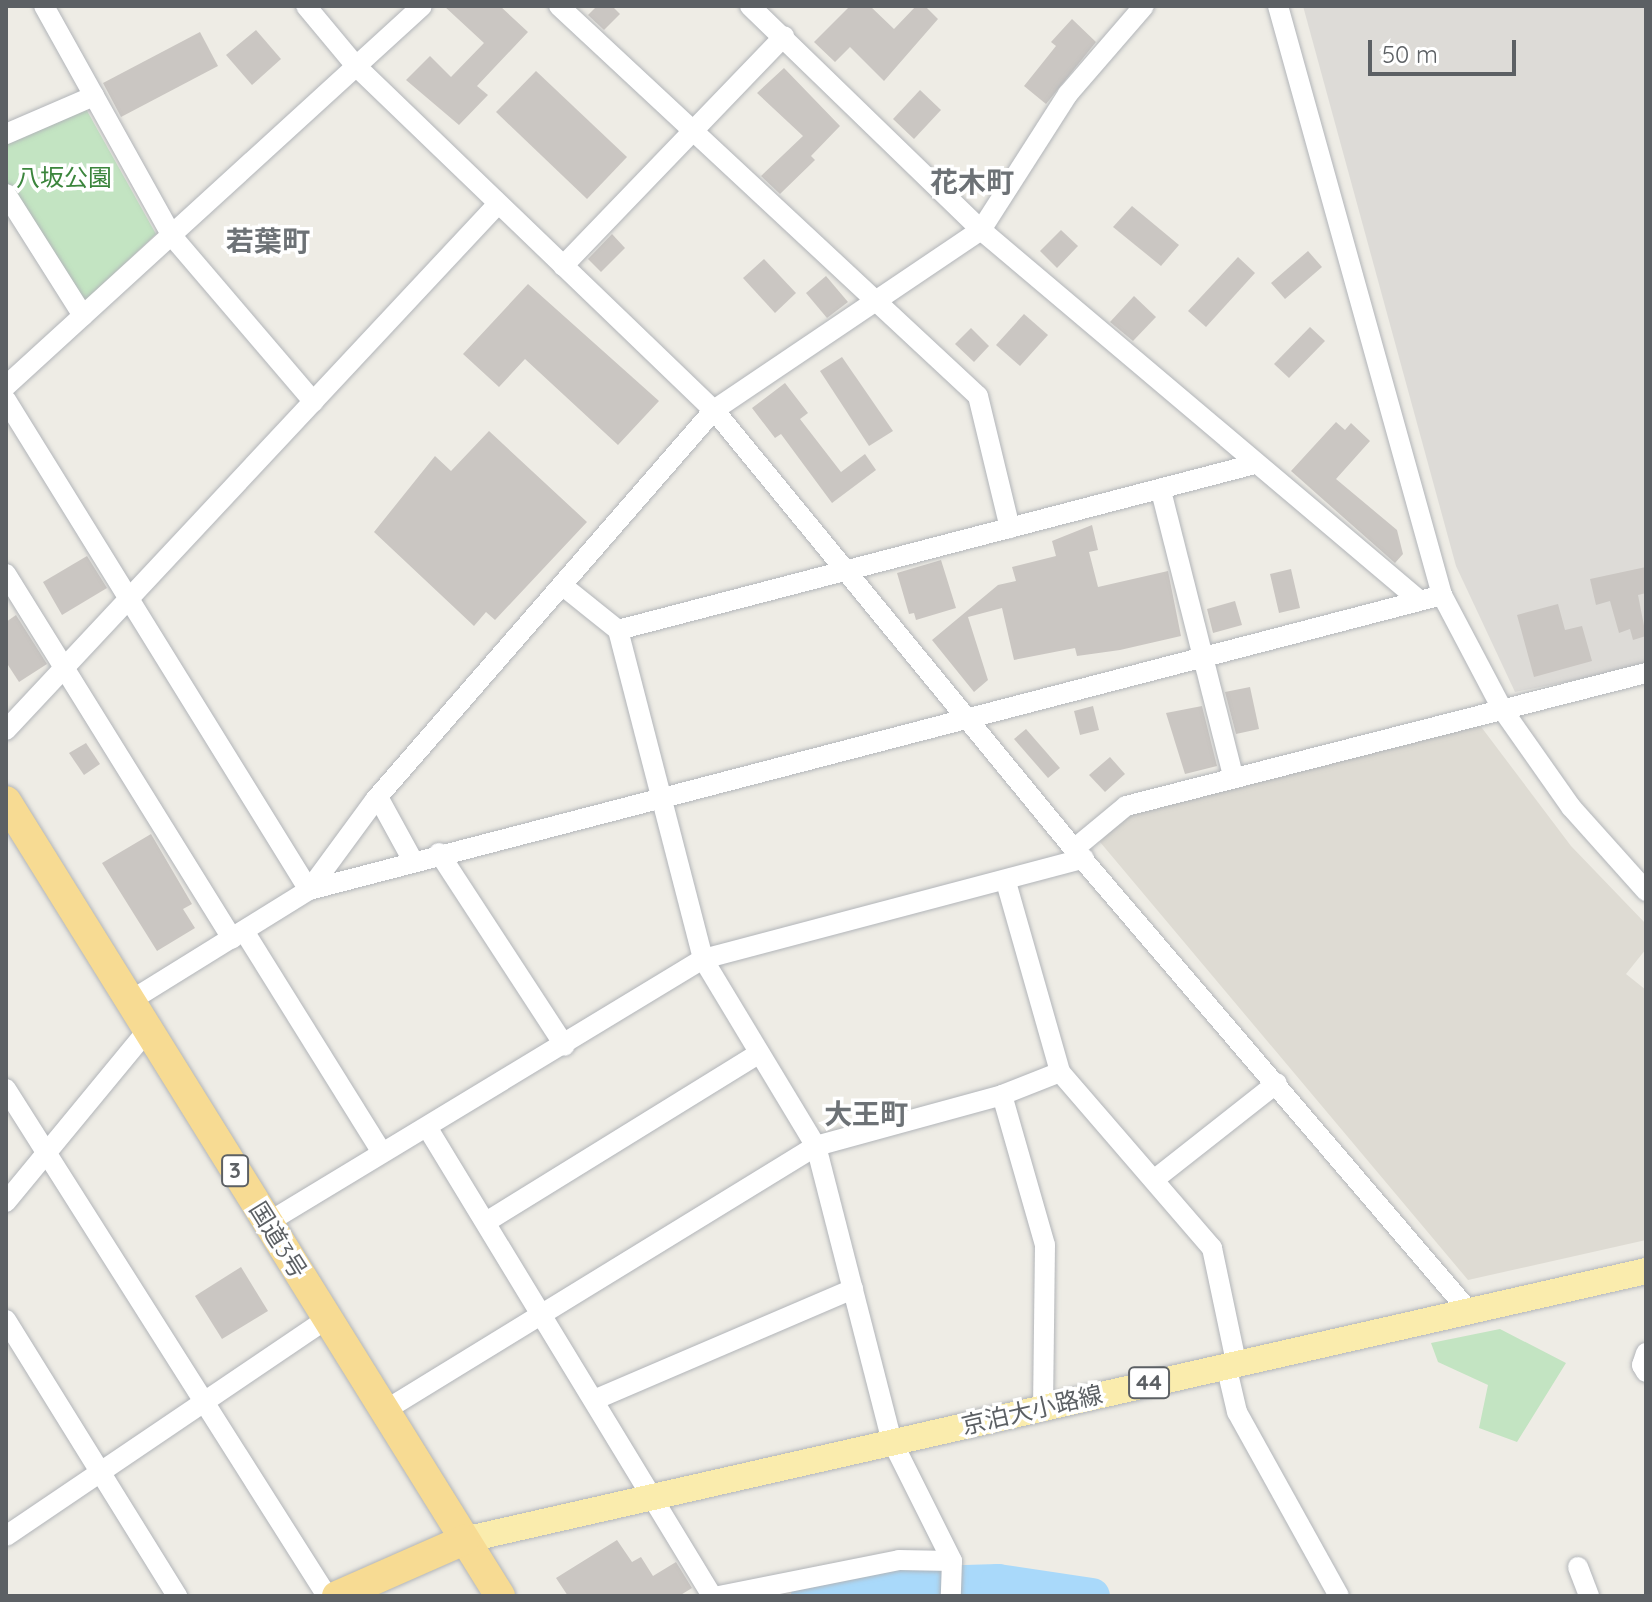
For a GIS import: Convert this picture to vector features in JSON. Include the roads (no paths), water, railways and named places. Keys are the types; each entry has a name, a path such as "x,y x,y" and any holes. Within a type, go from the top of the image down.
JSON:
{"highway":[{"name":"国道3号","path":"6,801 500,1596"},
{"path":"337,1596 464,1540"}],"main road":[{"name":"京泊大小路線","path":"464,1540 1646,1271"}],"street":[{"path":"44,6 172,236 314,402"},
{"path":"306,6 356,66 497,205 714,410 847,567 1079,854 1468,1310"},
{"path":"6,386 422,6"},
{"path":"559,6 978,396 1010,528"},
{"path":"750,6 981,230 1419,600"},
{"path":"309,890 376,798 714,410 981,230 1068,94 1144,6"},
{"path":"1278,6 1442,595 1502,709 1571,807 1646,891"},
{"path":"563,266 784,36"},
{"path":"6,134 94,96"},
{"path":"6,194 83,316"},
{"path":"6,730 497,205"},
{"path":"6,400 309,890"},
{"path":"618,630 847,567 1161,491 1255,464"},
{"path":"1161,491 1233,776"},
{"path":"6,574 64,668 382,1153"},
{"path":"563,586 618,630 703,959 816,1146 892,1441 952,1565 951,1596"},
{"path":"130,1001 309,890 412,859 1442,595"},
{"path":"267,1223 565,1046 703,959 1006,882 1079,854 1126,806 1233,776 1646,673"},
{"path":"376,798 412,859"},
{"path":"439,853 565,1046"},
{"path":"1006,882 1060,1072 1212,1248 1237,1412 1339,1596"},
{"path":"6,1202 148,1030"},
{"path":"486,1222 758,1054"},
{"path":"384,1411 816,1146 1002,1095 1060,1072"},
{"path":"1155,1179 1277,1083"},
{"path":"6,1089 327,1596"},
{"path":"1002,1095 1045,1245 1043,1408"},
{"path":"427,1127 712,1596"},
{"path":"594,1400 853,1289"},
{"path":"6,1536 97,1473 205,1405 327,1319"},
{"path":"6,1320 97,1473 177,1596"},
{"path":"1646,1353 1642,1365 1646,1372"},
{"path":"719,1596 899,1560 952,1565"},
{"path":"1578,1567 1589,1596"}],"waterway":[{"path":"809,1596 868,1586 998,1582 1092,1596"}],"district":[{"name":"花木町","path":"972,182"},
{"name":"若葉町","path":"268,241"},
{"name":"大王町","path":"866,1114"}],"park label":[{"name":"八坂公園","path":"64,178"}]}
